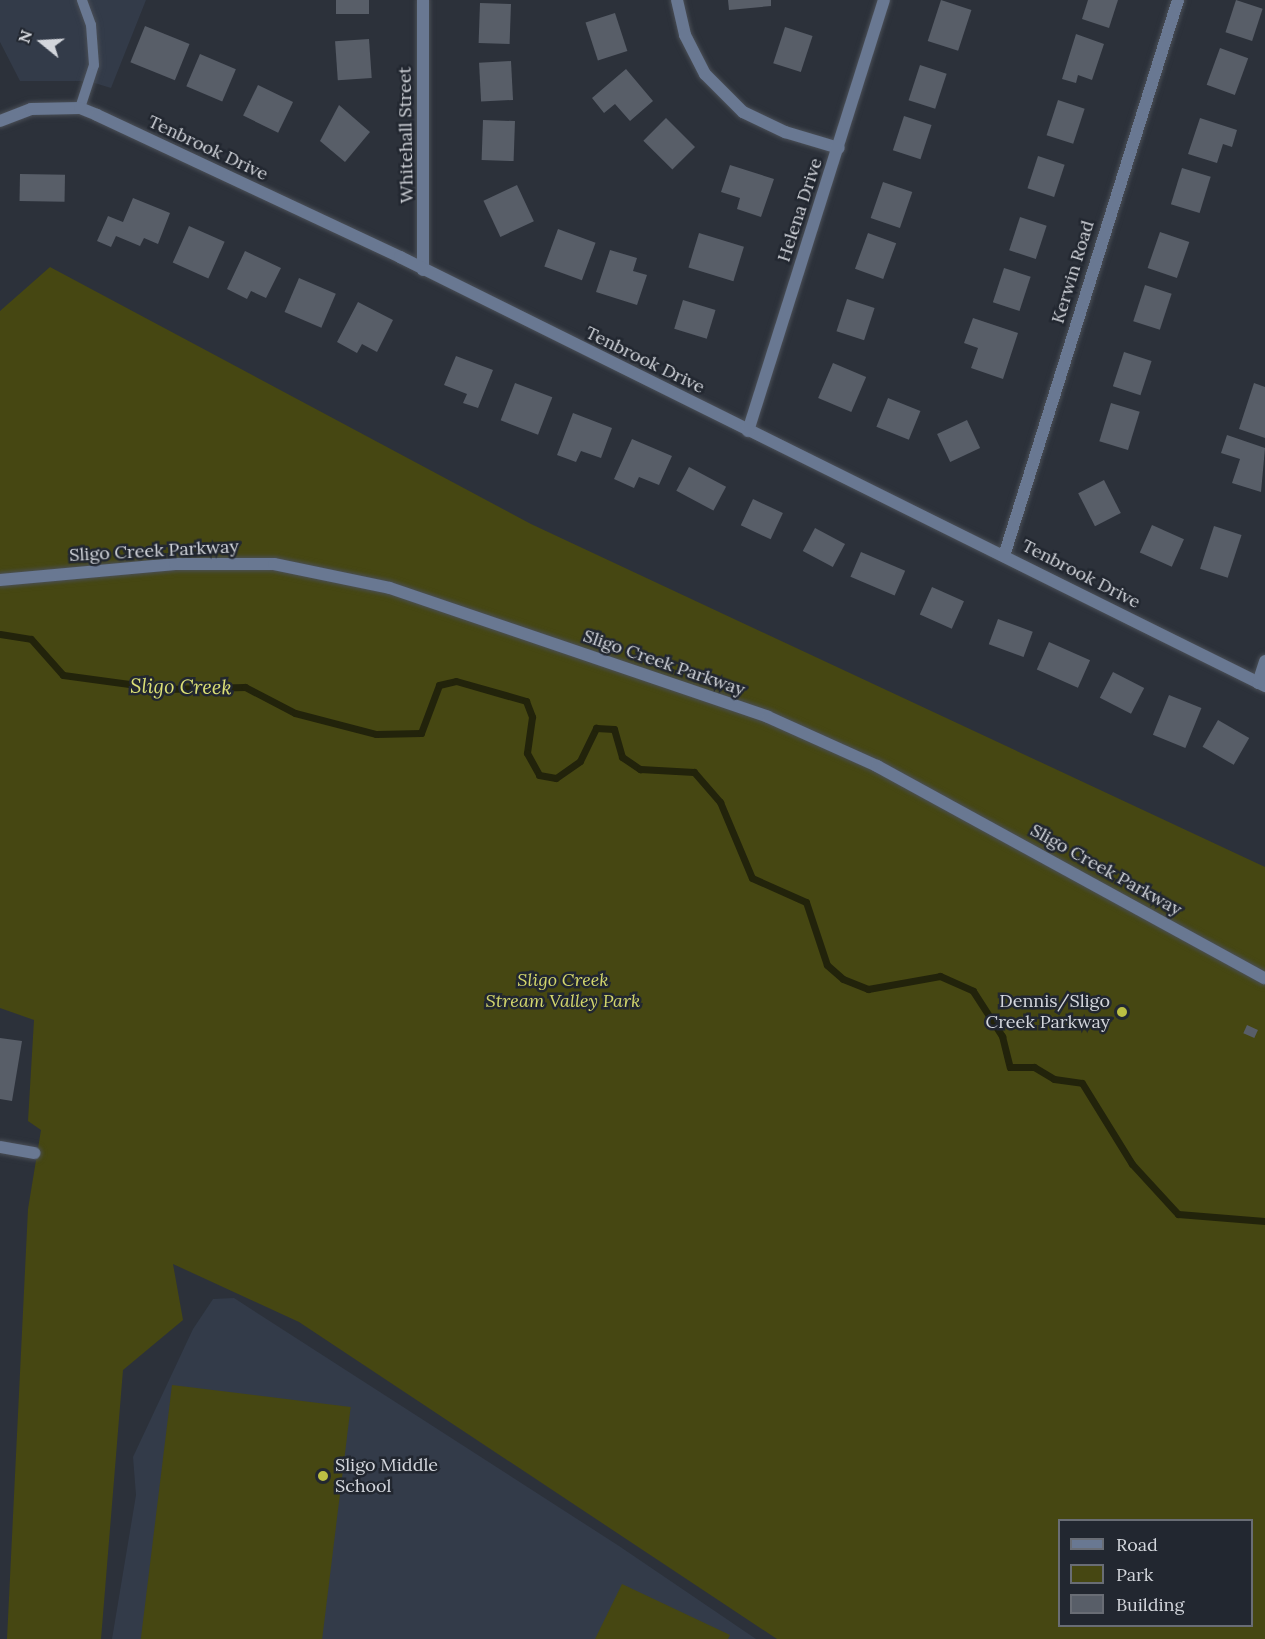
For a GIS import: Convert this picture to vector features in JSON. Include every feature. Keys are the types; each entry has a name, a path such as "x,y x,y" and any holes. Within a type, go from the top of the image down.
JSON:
{"street":[{"name":"Whitehall Street","path":"423,0 423,270"},
{"path":"677,0 685,35 705,74 743,112 785,132 839,148"},
{"name":"Helena Drive","path":"748,431 884,0"},
{"name":"Kerwin Road","path":"1004,556 1178,0"},
{"name":"Tenbrook Drive","path":"0,121 31,109 80,108 423,270 1262,685"},
{"name":"Sligo Creek Parkway","path":"0,580 176,564 274,564 390,588 768,717 877,766 1265,978"},
{"path":"1262,685 1265,661"},
{"path":"0,1147 34,1153"}],"lane":[{"path":"80,108 94,65 91,25 82,0"}],"shaded area":[{"path":"0,0 146,0 111,88 88,81 20,81 0,42"},
{"name":"Sligo Middle School","path":"234,1298 619,1546 756,1639 112,1639 136,1495 133,1457 193,1329 213,1299"}],"green space":[{"name":"Sligo Creek Stream Valley Park","path":"50,267 531,524 1265,867 1265,1639 777,1639 299,1322 173,1264 183,1320 123,1370 101,1639 7,1639 28,1209 41,1130 28,1121 34,1020 0,1008 0,311"},
{"path":"172,1385 351,1407 322,1639 141,1639"},
{"path":"622,1584 730,1635 728,1639 595,1639"}],"building":[{"path":"336,0 369,0 369,14 336,14"},
{"path":"728,0 771,0 771,6 729,10"},
{"path":"941,0 971,10 958,51 928,41"},
{"path":"1088,0 1118,0 1109,28 1082,19"},
{"path":"1236,0 1263,9 1252,41 1225,32"},
{"path":"480,3 511,4 510,44 479,43"},
{"path":"615,13 627,51 598,61 586,23"},
{"path":"145,26 190,44 175,80 130,62"},
{"path":"785,27 813,36 801,72 773,63"},
{"path":"1076,34 1104,44 1092,80 1078,75 1076,83 1062,79"},
{"path":"369,39 372,78 338,80 335,41"},
{"path":"1220,48 1248,58 1235,95 1207,85"},
{"path":"200,54 236,69 222,101 186,86"},
{"path":"511,61 513,100 481,102 479,63"},
{"path":"920,65 947,74 935,109 909,100"},
{"path":"626,69 653,101 630,121 615,104 604,113 592,98"},
{"path":"258,85 293,102 278,133 243,116"},
{"path":"1058,100 1085,109 1073,144 1047,135"},
{"path":"339,105 370,132 345,162 320,141"},
{"path":"904,116 932,125 920,159 893,150"},
{"path":"666,118 695,147 672,170 643,141"},
{"path":"1200,118 1237,130 1232,147 1223,144 1217,163 1188,154"},
{"path":"483,120 515,121 514,161 482,160"},
{"path":"1038,156 1065,165 1054,197 1027,188"},
{"path":"730,165 774,179 761,217 737,209 740,198 721,192"},
{"path":"1182,168 1211,177 1200,213 1171,204"},
{"path":"20,174 65,175 65,202 20,201"},
{"path":"883,182 912,192 900,228 871,218"},
{"path":"517,185 534,221 500,237 483,201"},
{"path":"133,198 170,213 158,244 144,238 140,246 116,236 111,247 97,241 108,216 123,222"},
{"path":"1020,217 1047,226 1036,259 1009,250"},
{"path":"189,226 225,242 208,278 173,263"},
{"path":"558,229 596,243 582,280 544,267"},
{"path":"1160,232 1189,242 1177,278 1148,268"},
{"path":"699,233 744,247 733,281 688,267"},
{"path":"868,233 896,243 883,279 855,269"},
{"path":"610,250 637,258 633,271 647,275 637,305 596,292"},
{"path":"245,251 281,268 266,298 251,291 247,299 227,289"},
{"path":"1004,268 1031,277 1020,311 993,302"},
{"path":"299,278 336,294 321,328 285,312"},
{"path":"1145,285 1172,294 1160,330 1133,321"},
{"path":"847,299 875,308 864,340 836,331"},
{"path":"683,300 716,310 707,339 674,329"},
{"path":"358,302 393,320 377,352 362,344 357,353 337,342"},
{"path":"973,318 1018,333 1003,379 971,368 978,348 964,343"},
{"path":"1124,352 1152,361 1140,395 1113,386"},
{"path":"456,356 493,370 478,408 463,403 467,394 444,385"},
{"path":"833,363 866,377 851,412 818,398"},
{"path":"515,383 552,397 538,435 501,420"},
{"path":"1254,383 1265,387 1265,438 1239,429"},
{"path":"888,398 920,411 909,440 876,427"},
{"path":"1111,403 1140,412 1128,450 1099,441"},
{"path":"573,413 612,428 601,458 581,451 576,462 557,455"},
{"path":"967,420 980,448 950,462 937,434"},
{"path":"1227,435 1265,448 1261,492 1232,483 1240,459 1221,453"},
{"path":"632,439 672,456 659,485 639,477 634,488 614,479"},
{"path":"689,467 726,487 713,511 676,491"},
{"path":"1104,480 1121,513 1095,526 1078,493"},
{"path":"753,499 783,513 771,539 741,525"},
{"path":"1152,525 1184,539 1172,567 1140,552"},
{"path":"1214,526 1242,535 1228,578 1200,569"},
{"path":"815,528 845,544 833,567 803,551"},
{"path":"861,552 905,571 895,596 850,577"},
{"path":"932,587 964,601 952,629 920,614"},
{"path":"998,619 1033,632 1024,657 989,644"},
{"path":"1049,642 1090,660 1078,688 1037,669"},
{"path":"1113,672 1144,688 1131,714 1100,698"},
{"path":"1169,695 1201,708 1185,748 1153,735"},
{"path":"1218,720 1249,738 1234,765 1202,747"},
{"path":"1247,1025 1258,1030 1254,1038 1243,1033"},
{"path":"0,1038 22,1041 12,1101 0,1099"}],"waterway":[{"name":"Sligo Creek","path":"0,634 31,639 63,675 166,689 245,687 295,713 376,734 421,733 439,685 456,681 526,701 532,717 527,753 539,775 556,778 580,761 596,728 614,729 622,757 640,769 694,772 720,802 752,878 806,902 827,965 843,979 868,989 940,976 973,991 1002,1036 1010,1067 1034,1067 1054,1079 1082,1083 1132,1164 1178,1214 1265,1221"}],"place":[{"name":"Dennis/Sligo Creek Parkway","path":"1122,1012"},
{"name":"Sligo Middle School","path":"323,1476"}]}
